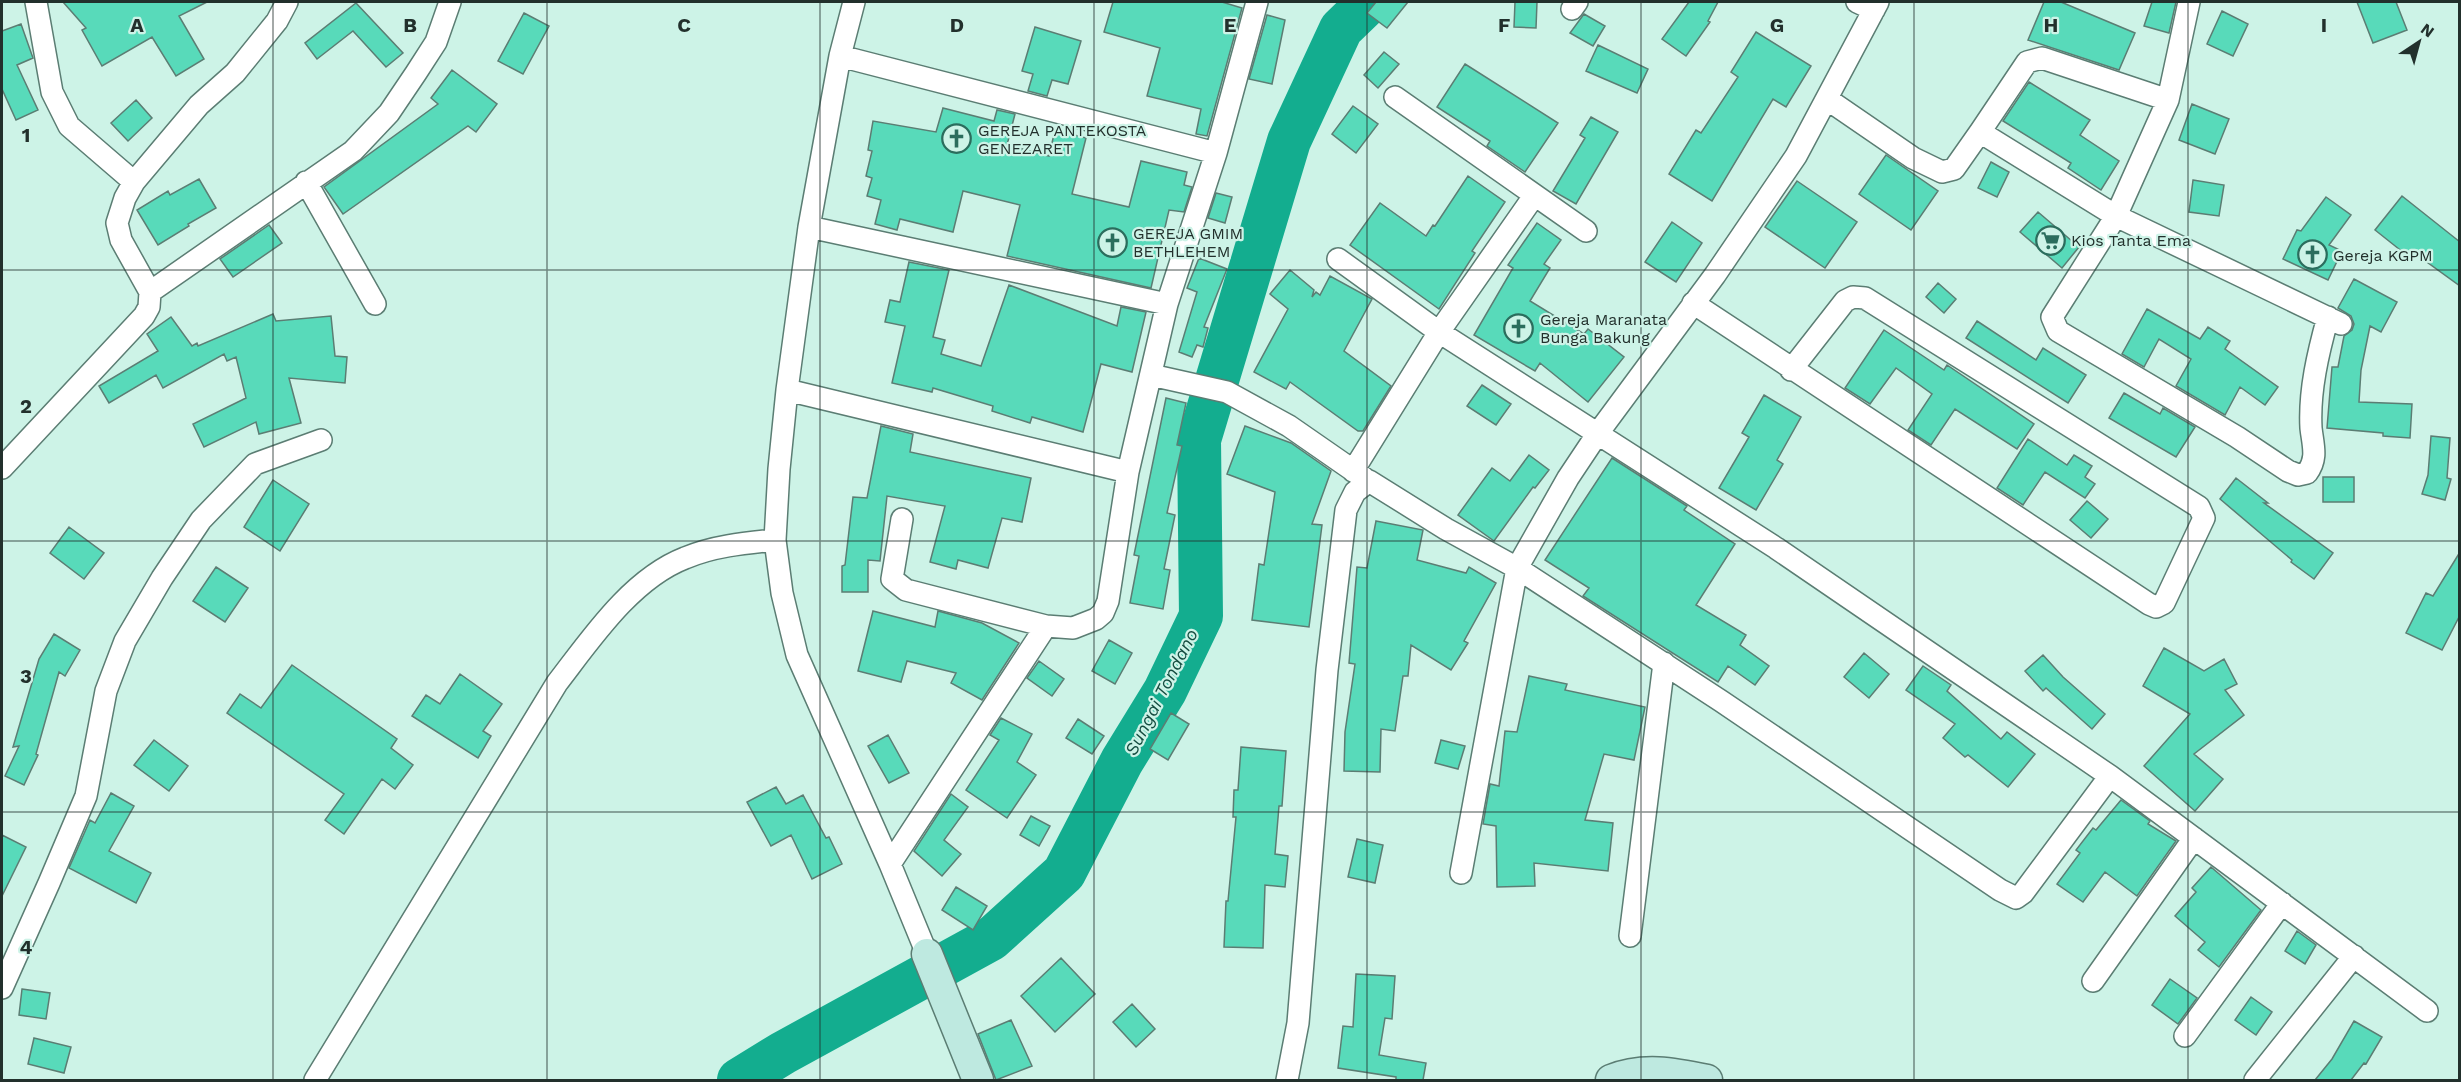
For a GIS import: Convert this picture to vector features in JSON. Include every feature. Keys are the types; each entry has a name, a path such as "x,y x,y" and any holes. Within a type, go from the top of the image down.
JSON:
{"street":[{"path":"36,2 52,92 69,126 134,182"},
{"path":"2,468 144,316 149,307 150,292 121,240 117,223 125,198 134,182 199,105 235,73 277,21 287,2"},
{"path":"150,292 353,151 389,113 436,42 450,2"},
{"path":"854,2 840,56 809,227 787,390 775,540 782,593 797,655 890,864 978,1080"},
{"path":"902,519 892,579 906,590 1046,626 1072,628 1096,619 1103,613 1108,601 1116,563 1128,472 1167,304 1216,153 1257,2"},
{"path":"1980,132 2116,216 2335,320 2316,362 2311,410 2314,461 2307,473 2298,475 2288,471 2237,437 2058,331 2052,318 2116,216 2168,100 2189,2"},
{"path":"1461,873 1517,568 1568,478 1598,433 1796,156 1827,99 1870,4"},
{"path":"840,56 1216,153"},
{"path":"1827,99 1913,158 1941,172 1954,168 2027,62 2034,58 2042,58 2168,100"},
{"path":"1395,97 1586,231"},
{"path":"306,182 375,304"},
{"path":"1287,1080 1298,1023 1327,670 1347,510 1361,476 1439,332 1534,196"},
{"path":"809,227 1167,304"},
{"path":"1338,260 1439,332 1776,548 2110,776 2427,1011"},
{"path":"1693,303 1791,370 2149,604 2156,607 2164,603 2204,518 2202,511 1885,310 1865,298 1854,297 1845,301 1791,370"},
{"path":"1151,375 1227,393 1289,426 1361,476 1446,529 1517,568 1664,663 2000,890 2016,898 2024,893 2110,776"},
{"path":"787,390 1128,472"},
{"path":"2,988 50,883 86,796 106,691 125,641 162,578 201,520 255,464 321,440"},
{"path":"315,1080 557,683 600,627 643,583 684,558 734,544 775,540"},
{"path":"890,864 1046,626"},
{"path":"1630,936 1664,663"},
{"path":"2093,981 2194,838"},
{"path":"2185,1036 2282,903"},
{"path":"2255,1080 2354,956"},
{"path":"1611,1080 1622,1076 1659,1071 1707,1080"}],"building":[{"path":"63,2 207,2 179,16 204,59 176,76 152,37 102,66 82,30 86,28"},
{"path":"1113,2 1222,2 1242,8 1207,136 1196,134 1201,109 1147,96 1160,48 1104,32"},
{"path":"1376,2 1408,2 1387,28 1367,13"},
{"path":"1515,2 1537,2 1536,28 1514,27"},
{"path":"1689,2 1718,2 1708,21 1710,22 1686,56 1662,39"},
{"path":"2044,2 2061,2 2135,33 2119,70 2028,40"},
{"path":"2152,2 2176,2 2169,33 2144,26"},
{"path":"2357,2 2396,2 2407,30 2373,43"},
{"path":"356,3 403,53 386,67 353,31 317,59 305,43"},
{"path":"2222,11 2248,24 2233,56 2207,44"},
{"path":"524,13 549,26 523,74 498,61"},
{"path":"1584,14 1605,26 1593,46 1570,33"},
{"path":"1267,15 1285,20 1272,84 1249,79"},
{"path":"21,24 33,58 17,65 38,110 16,120 2,89 2,31"},
{"path":"1035,27 1081,41 1068,84 1052,80 1047,96 1028,91 1033,74 1022,71"},
{"path":"1756,32 1811,66 1786,107 1773,99 1712,201 1669,174 1696,130 1701,133 1738,77 1731,72"},
{"path":"1598,45 1648,69 1637,93 1586,71"},
{"path":"1384,52 1399,64 1378,88 1364,75"},
{"path":"1465,64 1558,123 1525,172 1487,146 1490,141 1437,107"},
{"path":"452,70 497,104 476,132 468,126 343,214 324,187 438,104 431,98"},
{"path":"2029,82 2090,120 2080,135 2119,161 2101,190 2068,168 2071,163 2003,121"},
{"path":"136,100 152,118 128,141 111,123"},
{"path":"2192,104 2229,119 2215,154 2179,140"},
{"path":"1353,106 1378,124 1356,153 1332,134"},
{"path":"943,108 994,121 997,110 1015,114 1007,145 1049,156 1055,130 1086,138 1072,194 1129,207 1141,161 1187,172 1184,185 1192,187 1184,212 1169,210 1151,288 1007,256 1020,205 963,191 953,232 900,219 897,230 875,224 881,200 867,196 872,178 866,176 872,151 868,150 873,121 936,132"},
{"path":"1591,117 1618,132 1576,204 1553,191 1585,138 1580,135"},
{"path":"1886,155 1938,191 1911,230 1859,194"},
{"path":"1991,162 2009,172 1997,197 1978,188"},
{"path":"1468,176 1505,202 1472,251 1475,253 1439,309 1350,245 1380,203 1426,236"},
{"path":"199,179 216,208 158,245 137,210 168,191 170,195"},
{"path":"2193,180 2224,185 2219,216 2189,212"},
{"path":"1797,181 1857,222 1825,268 1765,227"},
{"path":"1216,193 1232,197 1225,223 1208,218"},
{"path":"2402,196 2460,242 2460,286 2413,252 2404,253 2375,230"},
{"path":"2326,197 2351,215 2329,245 2342,251 2328,280 2283,259 2297,230 2301,231"},
{"name":"Kios Tanta Ema","path":"2038,212 2079,247 2062,268 2020,232"},
{"path":"1672,222 1702,243 1676,282 1645,262"},
{"path":"1537,223 1561,240 1544,264 1550,268 1530,301 1584,334 1588,329 1624,357 1588,402 1540,363 1535,371 1474,335 1513,268 1508,265"},
{"path":"269,225 282,243 233,277 220,259"},
{"path":"1199,258 1227,269 1204,327 1208,328 1203,347 1197,345 1192,357 1179,352 1197,292 1187,288"},
{"path":"909,262 949,270 933,337 945,340 941,354 981,366 1009,285 1117,326 1121,307 1146,312 1132,372 1101,364 1083,432 1032,417 1030,423 992,411 993,406 933,388 932,392 892,383 905,326 885,322 890,300 900,302"},
{"path":"1290,270 1314,290 1312,297 1316,292 1320,295 1330,276 1372,299 1344,351 1391,386 1363,431 1358,431 1290,382 1286,389 1254,372 1288,309 1270,294"},
{"path":"2354,279 2397,302 2381,332 2370,326 2361,370 2359,402 2412,404 2410,438 2327,428 2332,367 2338,367 2344,336 2352,330 2354,324 2351,316 2338,308"},
{"path":"1938,283 1956,299 1944,313 1926,297"},
{"path":"2147,309 2200,339 2208,327 2230,341 2225,349 2278,387 2265,405 2240,387 2225,415 2176,386 2191,359 2159,339 2144,367 2122,354"},
{"path":"273,314 276,321 331,316 335,356 347,357 345,383 289,378 301,423 259,434 256,422 204,447 193,424 246,398 236,357 227,361 224,354 163,388 156,375 109,403 99,386 158,351 147,334 171,317 192,346 197,343 198,346"},
{"path":"1977,321 2036,360 2043,348 2086,375 2068,403 1966,338"},
{"path":"1884,330 1944,370 1947,365 2034,424 2017,449 1955,409 1931,445 1908,430 1932,394 1896,368 1870,404 1845,388"},
{"path":"1482,385 1511,404 1496,425 1467,406"},
{"path":"2124,393 2160,414 2163,408 2195,427 2176,457 2109,418"},
{"path":"1764,395 1801,417 1777,460 1783,464 1756,510 1719,488 1749,437 1742,433"},
{"path":"1166,398 1186,403 1177,445 1182,446 1167,513 1175,515 1164,569 1170,570 1163,609 1130,603 1139,556 1134,555"},
{"path":"881,426 913,434 910,452 1031,478 1022,522 1002,518 988,568 958,560 956,569 930,562 945,506 887,496 880,561 868,560 868,592 842,592 842,566 845,565 853,497 867,498"},
{"path":"1245,426 1291,443 1331,471 1312,524 1322,525 1309,627 1252,620 1259,564 1264,565 1275,492 1227,474"},
{"path":"2431,436 2450,438 2447,478 2451,479 2445,500 2422,494 2428,475"},
{"path":"2028,439 2067,465 2074,455 2092,466 2085,477 2095,484 2085,498 2045,472 2023,505 1997,488"},
{"path":"1529,455 1549,470 1535,488 1533,487 1494,541 1458,515 1492,468 1510,481"},
{"path":"1612,458 1687,506 1684,510 1735,544 1696,605 1746,635 1740,645 1769,666 1755,685 1728,666 1718,682 1583,596 1589,588 1545,560"},
{"path":"2323,477 2354,477 2354,502 2323,502"},
{"path":"2236,478 2268,503 2264,503 2333,553 2314,579 2291,562 2292,560 2220,499"},
{"path":"273,480 309,504 280,551 244,527"},
{"path":"2087,501 2108,519 2091,538 2070,520"},
{"path":"1376,521 1423,530 1417,560 1466,573 1469,567 1496,583 1464,641 1468,643 1451,670 1411,645 1408,676 1403,676 1395,731 1381,729 1380,772 1344,771 1345,732 1355,664 1349,663 1357,567 1367,568"},
{"path":"69,527 104,553 84,579 50,553"},
{"path":"2460,552 2460,615 2442,650 2406,633 2426,593 2433,596"},
{"path":"216,567 248,588 225,622 193,601"},
{"path":"873,611 935,627 938,611 982,623 1019,643 982,700 951,683 956,673 907,661 901,682 858,671"},
{"path":"54,634 80,650 65,676 59,672 36,754 38,755 24,785 5,776 19,746 13,747 39,659"},
{"path":"1109,640 1132,653 1115,684 1092,671"},
{"path":"2164,648 2204,671 2224,659 2237,684 2225,690 2244,715 2194,754 2223,779 2195,811 2144,766 2190,714 2143,686"},
{"path":"1864,653 1889,674 1869,698 1844,677"},
{"path":"2043,655 2063,677 2105,714 2092,729 2046,688 2043,691 2025,671"},
{"path":"1039,661 1064,679 1052,696 1027,678"},
{"path":"292,665 397,739 391,748 413,765 395,789 382,779 344,834 325,820 344,794 227,713 240,694 261,708"},
{"path":"1923,666 1951,685 1947,691 2001,739 2007,732 2035,754 2008,787 1968,755 1965,757 1943,738 1955,724 1906,690"},
{"path":"460,674 502,704 483,731 491,736 478,758 412,716 426,695 440,704"},
{"path":"1529,676 1567,684 1565,690 1645,707 1634,760 1604,754 1585,820 1613,823 1608,871 1534,863 1535,886 1497,887 1496,826 1483,824 1490,784 1499,786 1505,731 1517,732"},
{"path":"1171,713 1189,724 1168,760 1150,749"},
{"path":"1001,718 1032,734 1017,762 1036,775 1007,818 966,790 999,740 990,735"},
{"path":"1078,719 1104,736 1092,754 1066,738"},
{"path":"888,735 909,773 889,783 868,746"},
{"path":"154,740 188,766 169,791 134,765"},
{"path":"1441,740 1465,746 1458,769 1435,763"},
{"path":"1241,747 1286,751 1282,806 1279,806 1275,854 1288,856 1285,887 1265,885 1263,948 1224,947 1226,901 1228,901 1236,817 1233,817 1234,790 1238,790"},
{"path":"776,787 786,804 803,795 826,838 829,837 842,864 812,879 791,835 771,846 747,802"},
{"path":"111,793 134,806 109,851 151,873 136,903 69,868 90,820 95,823"},
{"path":"951,794 968,807 944,840 961,854 942,876 914,851"},
{"path":"2121,800 2150,821 2148,824 2176,841 2137,896 2105,872 2083,902 2057,884 2080,853 2076,850 2093,828 2096,830"},
{"path":"1031,816 1050,826 1039,846 1020,835"},
{"path":"2,835 26,847 2,896"},
{"path":"1357,839 1383,845 1375,883 1348,877"},
{"path":"2211,867 2261,910 2219,967 2198,950 2205,942 2175,916 2196,892 2192,888"},
{"path":"956,887 987,906 973,930 942,910"},
{"path":"2297,931 2316,945 2305,964 2285,951"},
{"path":"1061,958 1095,994 1055,1032 1021,996"},
{"path":"1356,974 1395,976 1392,1019 1385,1018 1379,1055 1426,1063 1423,1080 1396,1080 1396,1077 1338,1068 1343,1026 1353,1027"},
{"path":"2170,979 2197,998 2178,1024 2152,1005"},
{"path":"22,989 50,993 46,1019 19,1015"},
{"path":"2251,997 2272,1012 2256,1035 2235,1020"},
{"path":"1132,1004 1155,1029 1136,1047 1113,1022"},
{"path":"1011,1020 1032,1066 996,1080 978,1034"},
{"path":"2354,1021 2382,1037 2366,1064 2364,1063 2351,1080 2315,1080 2332,1059"},
{"path":"34,1038 71,1047 64,1073 28,1064"}],"waterway":[{"name":"Sungai Tondano","path":"739,1080 783,1053 991,939 1064,873 1122,761 1165,691 1201,616 1199,440 1289,141 1341,29 1369,2"}],"place":[{"name":"GEREJA PANTEKOSTA GENEZARET","path":"957,139"},
{"name":"Kios Tanta Ema","path":"2050,240"},
{"name":"GEREJA GMIM BETHLEHEM","path":"1112,242"},
{"name":"Gereja KGPM","path":"2312,255"},
{"name":"Gereja Maranata Bunga Bakung","path":"1519,328"}]}
